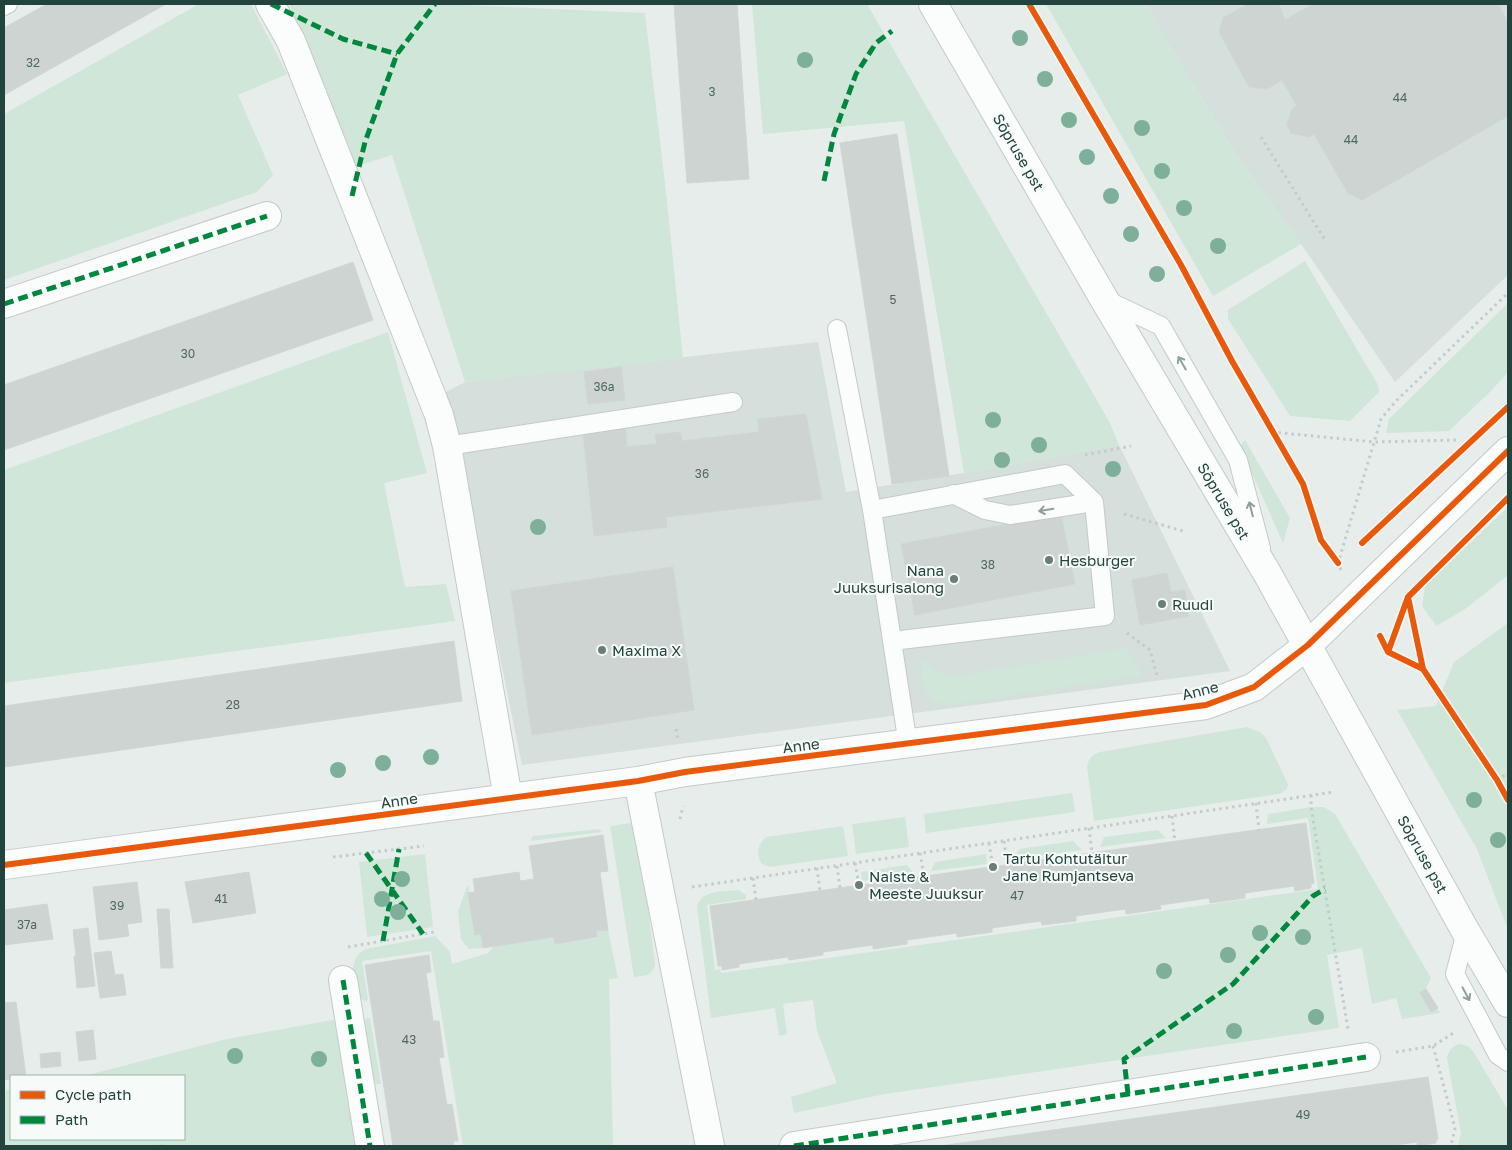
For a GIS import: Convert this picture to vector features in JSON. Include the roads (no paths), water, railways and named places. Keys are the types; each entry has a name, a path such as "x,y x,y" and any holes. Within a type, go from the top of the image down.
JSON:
{"street":[{"path":"270,4 291,41 439,415 447,446 508,798"},
{"name":"Sõpruse pst","path":"933,4 1104,299 1267,573 1466,932 1508,1002"},
{"path":"4,304 267,216"},
{"name":"Anne","path":"4,865 508,798 684,772 908,745 1206,705 1254,686 1308,645 1508,451"},
{"path":"638,780 710,1146"},
{"path":"343,980 370,1146"},
{"path":"794,1146 1359,1058"}],"lane":[{"path":"4,6 8,4"},
{"path":"837,330 872,510 908,745"},
{"path":"447,446 733,402"},
{"path":"872,510 1065,474 1094,502 1104,616 892,641"},
{"path":"953,494 985,510 1010,515 1094,502"},
{"path":"1466,932 1455,974 1498,1054 1508,1062"}],"place":[{"name":"Hesburger","path":"1049,560"},
{"name":"Nana Juuksurisalong","path":"954,579"},
{"name":"Ruudi","path":"1162,604"},
{"name":"Maxima X","path":"602,650"},
{"name":"Tartu Kohtutäitur Jane Rumjantseva","path":"993,867"},
{"name":"Naiste & Meeste Juuksur","path":"859,885"}]}
